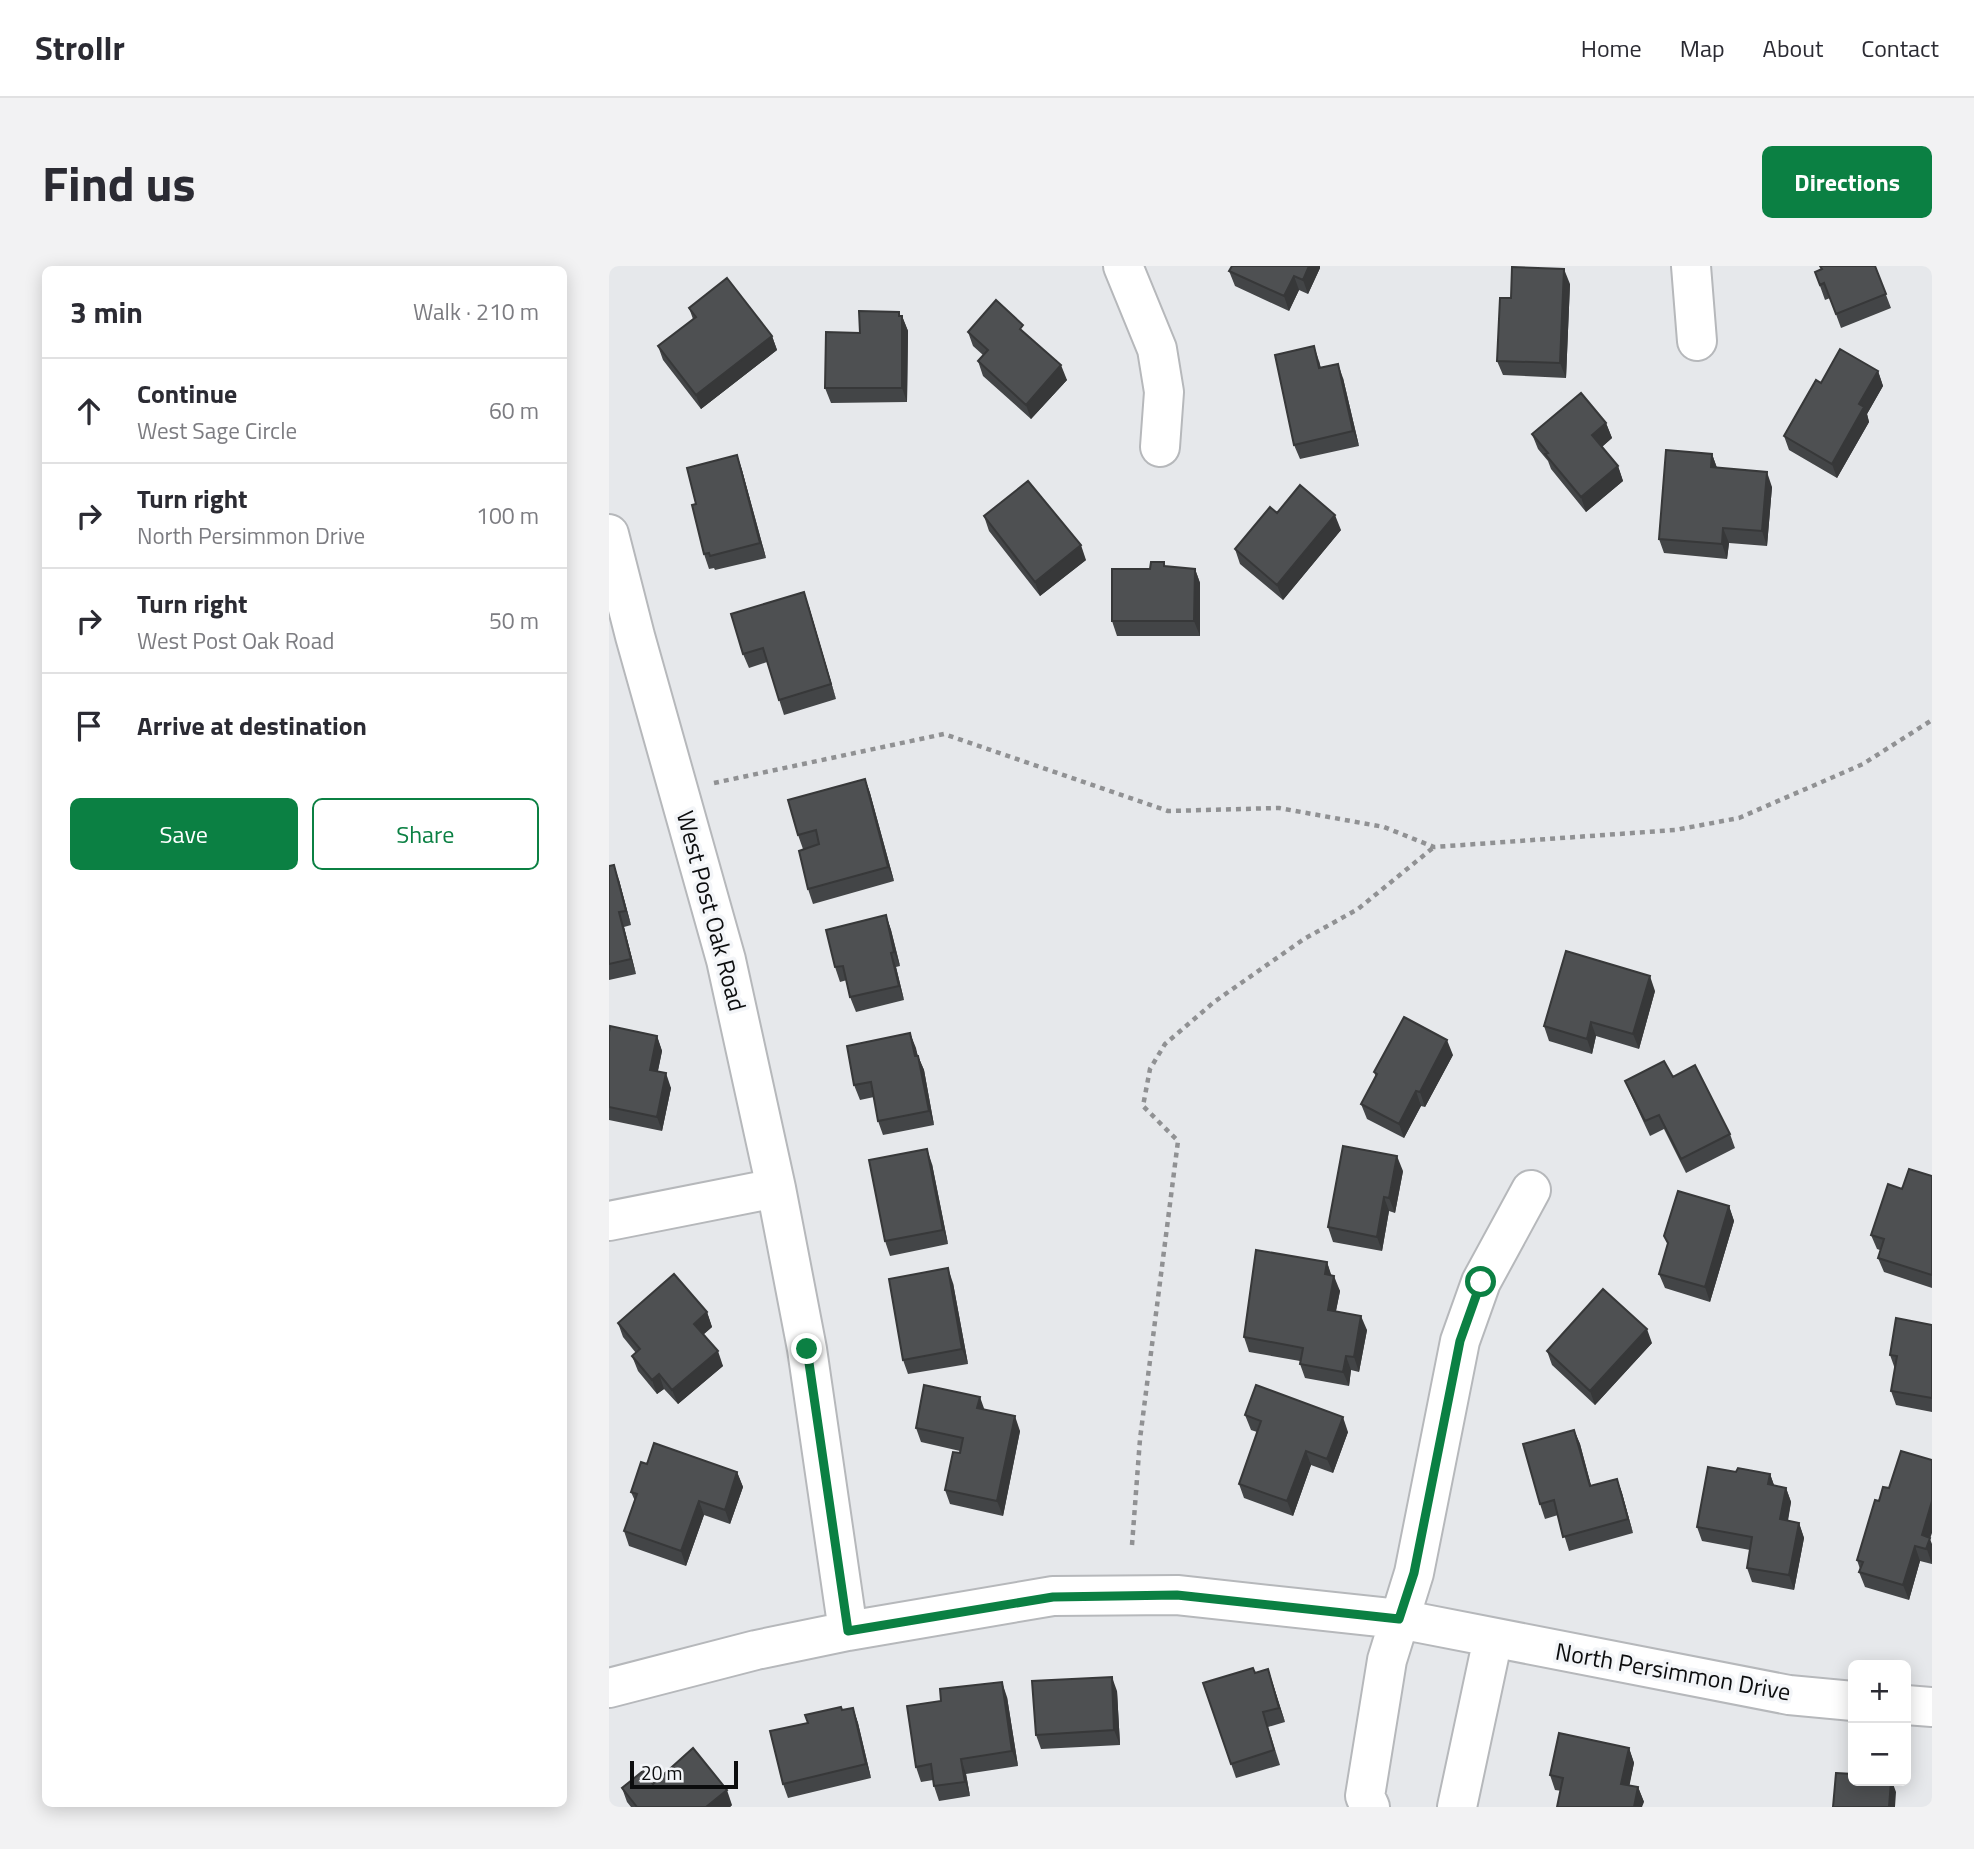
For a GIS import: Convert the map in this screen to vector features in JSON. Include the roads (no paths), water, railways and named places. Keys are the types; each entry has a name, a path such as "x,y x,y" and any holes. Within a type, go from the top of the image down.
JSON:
{"street":[{"path":"1123,266 1157,348 1164,392 1160,447"},
{"path":"1691,266 1697,341"},
{"name":"West Post Oak Road","path":"609,534 622,640 679,791 726,960 776,1188 807,1349 848,1631"},
{"path":"609,1221 776,1188"},
{"path":"1370,1807 1365,1796 1387,1660 1414,1573 1460,1341 1481,1282 1531,1190"},
{"name":"North Persimmon Drive","path":"609,1688 756,1650 848,1631 1053,1597 1177,1595 1399,1619 1789,1695 1848,1700"},
{"path":"1457,1807 1493,1638"},
{"path":"1911,1705 1932,1707"}]}
